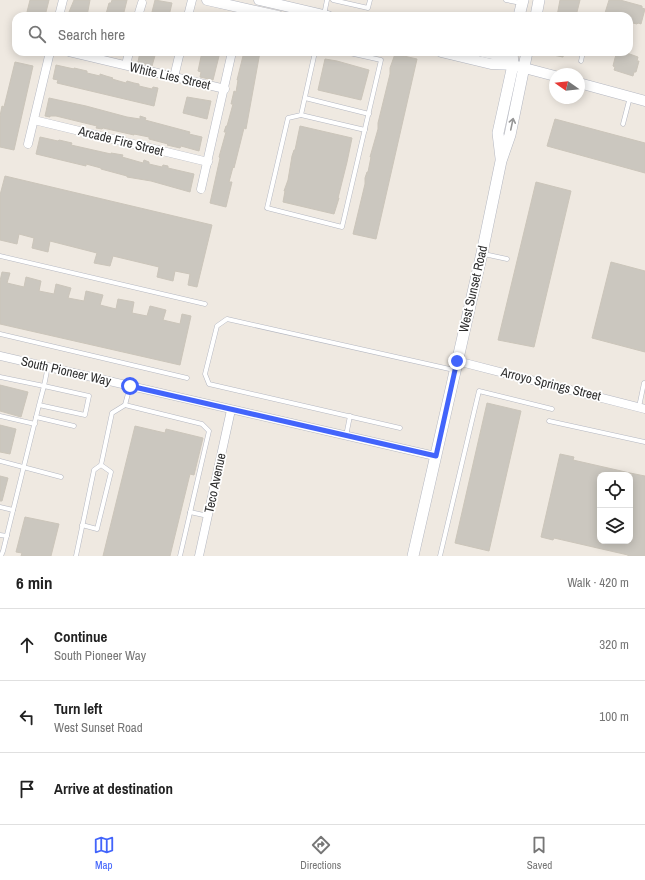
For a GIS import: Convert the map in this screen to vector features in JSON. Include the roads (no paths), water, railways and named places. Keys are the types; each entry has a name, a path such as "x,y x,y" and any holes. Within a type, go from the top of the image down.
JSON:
{"main road":[{"path":"537,12 539,0"},
{"path":"521,12 523,2"},
{"name":"West Sunset Road","path":"514,56 518,66"},
{"name":"West Sunset Road","path":"413,556 482,253 501,162 498,133 518,66 525,56"}],"street":[{"path":"60,12 63,0"},
{"path":"189,12 192,0"},
{"path":"207,0 260,12"},
{"path":"260,0 309,12"},
{"path":"139,12 142,3"},
{"path":"28,144 49,56"},
{"name":"White Lies Street","path":"85,56 225,89"},
{"path":"126,66 128,56"},
{"path":"174,77 179,56"},
{"path":"201,189 225,89 231,56"},
{"path":"458,56 491,64 518,66"},
{"path":"497,56 518,66 549,74"},
{"path":"585,85 645,102"},
{"name":"Arcade Fire Street","path":"34,120 208,162"},
{"name":"South Pioneer Way","path":"0,356 436,456"},
{"name":"Arroyo Springs Street","path":"456,366 642,408"},
{"name":"Teco Avenue","path":"199,556 231,410"}],"lane":[{"path":"326,12 328,0"},
{"path":"333,0 350,2 368,8 370,0"},
{"path":"506,0 523,2"},
{"path":"301,115 314,56"},
{"path":"362,56 381,60 369,114 342,227 267,208 288,118 301,115 365,130"},
{"path":"581,61 582,56"},
{"path":"305,98 369,114"},
{"path":"623,124 630,98"},
{"path":"482,253 507,259"},
{"path":"0,256 205,304"},
{"path":"400,428 209,384 205,374 217,326 227,319 456,366"},
{"path":"0,334 187,378"},
{"path":"0,556 7,536 48,366"},
{"path":"0,377 89,396 85,415 39,405"},
{"path":"642,408 644,383"},
{"path":"76,556 94,470 100,465 112,413 125,404 130,386"},
{"path":"440,556 479,391 552,409"},
{"path":"125,404 202,424 209,431 180,556"},
{"path":"0,416 35,424"},
{"path":"346,436 350,416"},
{"path":"36,417 74,426"},
{"path":"549,421 645,442"},
{"path":"0,461 61,477"},
{"path":"82,525 97,529 110,472 100,465"},
{"path":"0,507 13,510"},
{"path":"190,512 208,516"},
{"path":"0,535 7,536"}]}
